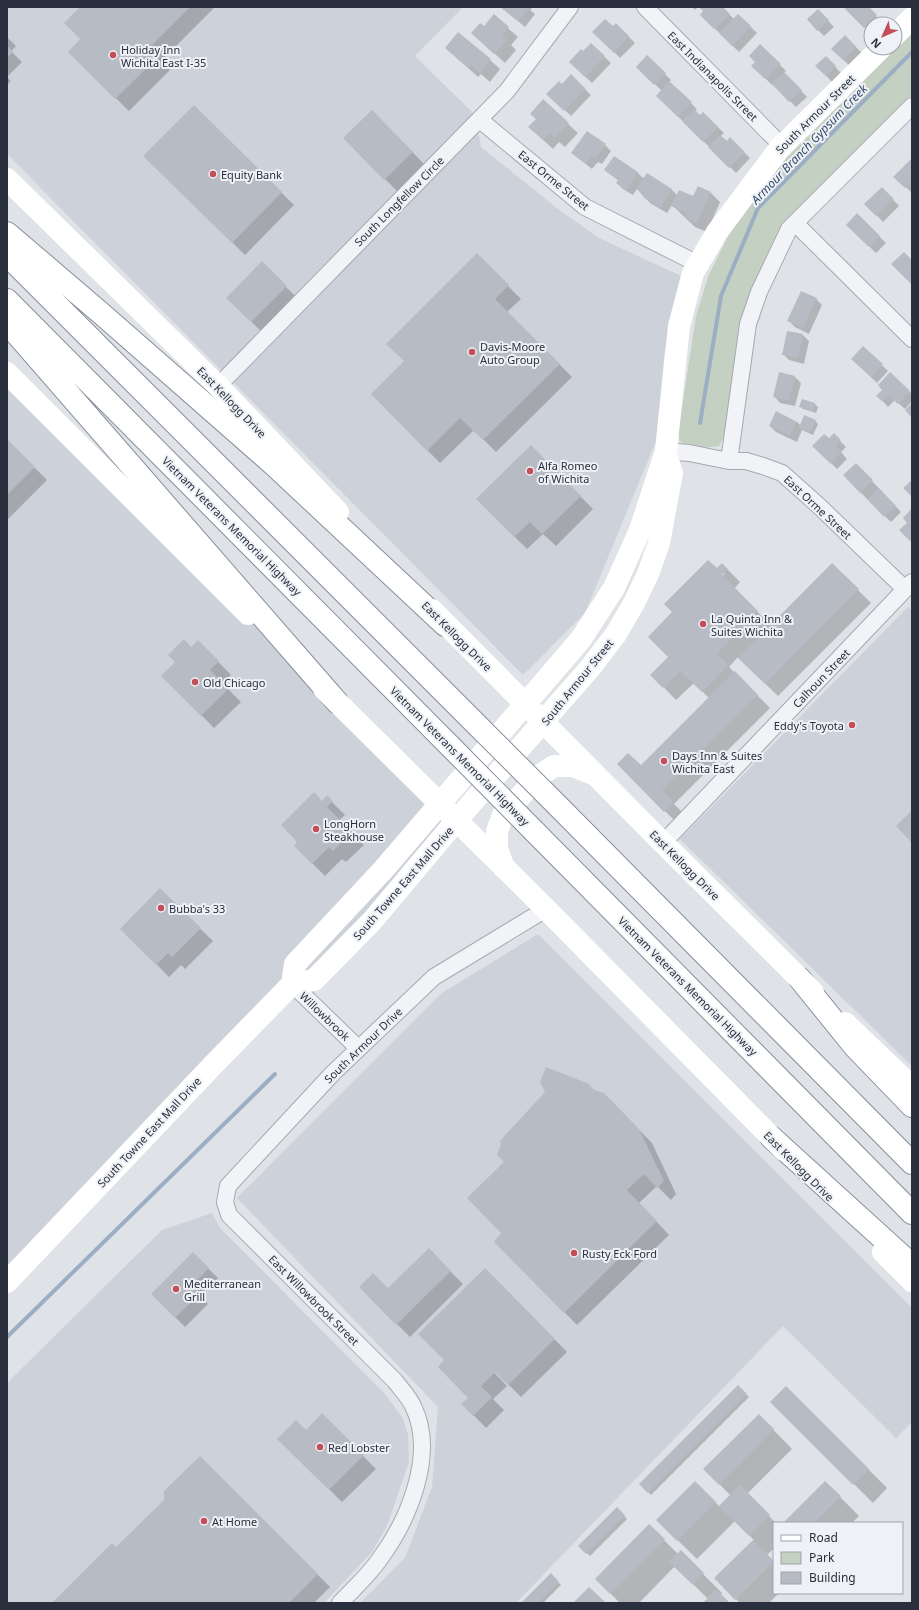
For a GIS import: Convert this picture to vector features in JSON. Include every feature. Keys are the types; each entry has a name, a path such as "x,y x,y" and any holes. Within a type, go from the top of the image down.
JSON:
{"main road":[{"path":"903,26 912,18"},
{"name":"South Armour Street","path":"438,804 581,639 614,588 640,530 666,451 679,326 693,273 698,264 717,232 782,146 873,56"},
{"name":"East Kellogg Drive","path":"7,179 218,386 445,625 800,979 912,1087"},
{"path":"7,233 109,320 274,465 445,625"},
{"path":"7,255 474,721 912,1163"},
{"name":"Vietnam Veterans Memorial Highway","path":"7,300 912,1213"},
{"path":"7,323 337,702"},
{"name":"East Kellogg Drive","path":"7,373 438,804 546,909 912,1280"},
{"name":"South Armour Street","path":"456,821 544,723 590,668 616,634 634,603 648,574 659,543 672,473 666,451"},
{"path":"504,868 497,849 497,831 503,815 539,776 554,766 573,766 596,776"},
{"path":"292,984 295,964 383,870 438,804"},
{"name":"South Towne East Mall Drive","path":"7,1282 292,984 314,980 372,921 456,821"},
{"path":"800,979 855,1047 912,1106"},
{"path":"771,1137 912,1265"}],"street":[{"name":"South Longfellow Circle","path":"218,386 507,92 570,7"},
{"name":"East Indianapolis Street","path":"644,7 782,146"},
{"path":"729,461 748,324 759,292 789,229 912,106"},
{"name":"East Orme Street","path":"480,120 585,207 698,264"},
{"path":"795,223 912,339"},
{"name":"East Orme Street","path":"666,451 752,463 782,474 908,586"},
{"name":"Calhoun Street","path":"663,843 908,586"},
{"name":"South Armour Drive","path":"234,1219 229,1215 225,1202 228,1186 358,1048 434,977 546,909"},
{"name":"Willowbrook","path":"292,984 358,1048"},
{"name":"East Willowbrook Street","path":"234,1219 395,1381 413,1405 421,1429 423,1456 417,1483 408,1510 390,1545 378,1562 340,1603"}],"shaded area":[{"path":"7,7 463,7 415,56 475,115 481,147 558,209 599,238 681,276 664,356 656,441 585,613 523,675 7,154"},
{"path":"7,373 456,821 7,1283"},
{"name":"Eddy's Toyota","path":"908,607 912,611 912,1066 680,839"},
{"name":"Rusty Eck Ford","path":"538,934 912,1308 912,1422 896,1438 783,1326 516,1603 360,1603 405,1558 432,1487 438,1407 237,1198 442,993"},
{"path":"212,1213 220,1228 384,1393 402,1417 408,1434 409,1462 387,1526 372,1552 324,1603 7,1603 7,1383 162,1230"}],"green space":[{"path":"912,32 912,95 804,205 781,231 767,255 751,291 739,325 724,437 719,446 698,446 683,443 680,441 678,434 696,316 708,277 733,226 774,170 888,56 903,56 903,41"}],"building":[{"name":"Holiday Inn Wichita East I-35","path":"80,7 190,7 149,48 158,57 115,99 68,52 80,39 64,23"},
{"path":"500,7 530,7 518,21"},
{"path":"699,7 723,7 730,14 714,29 700,15 703,11"},
{"path":"847,7 869,7 877,15 863,16 863,27 845,9"},
{"path":"818,9 829,20 817,31 807,19"},
{"path":"494,14 509,27 502,35 507,40 494,54 471,33 480,23 484,26"},
{"path":"738,14 751,26 732,46 719,33"},
{"path":"605,19 613,26 616,23 629,36 614,53 592,32"},
{"path":"458,32 491,59 480,73 471,65 468,68 445,48"},
{"path":"845,35 856,47 843,60 831,49"},
{"path":"591,43 605,56 585,77 569,62 581,49 583,51"},
{"path":"760,44 781,64 765,79 751,66 755,62 749,56"},
{"path":"7,45 13,52 7,58"},
{"path":"647,55 666,73 654,85 636,67"},
{"path":"826,56 836,66 826,76 815,66"},
{"path":"784,72 802,90 789,102 771,83"},
{"path":"571,74 586,89 564,111 546,94 559,81 562,84"},
{"path":"669,81 692,102 678,117 656,96"},
{"path":"543,99 569,123 555,138 549,133 543,140 528,127 536,119 530,114"},
{"name":"Equity Bank","path":"194,105 282,192 232,243 143,156"},
{"path":"694,109 700,115 703,112 718,127 703,142 682,121"},
{"path":"372,110 413,152 384,180 343,138"},
{"path":"587,131 606,144 595,159 591,156 586,164 571,153"},
{"path":"720,135 727,141 730,137 745,152 729,168 708,147"},
{"path":"614,156 638,172 626,190 616,183 618,180 604,170"},
{"path":"912,158 912,181 905,188 893,177"},
{"path":"647,173 672,189 660,208 643,197 645,194 636,189"},
{"path":"698,186 711,192 697,223 685,217 686,213 671,206 679,190 693,196"},
{"path":"882,187 894,199 876,216 864,204"},
{"path":"857,213 880,236 869,247 846,225"},
{"path":"904,252 912,260 911,284 891,264"},
{"name":"Davis-Moore Auto Group","path":"477,253 509,285 495,299 560,364 483,440 460,418 427,451 371,394 404,361 386,344"},
{"path":"262,261 287,286 251,322 226,298"},
{"path":"801,291 817,298 803,328 787,321"},
{"path":"787,331 803,334 798,358 782,355"},
{"path":"863,346 883,364 871,377 851,359"},
{"path":"779,372 795,376 789,401 773,397"},
{"path":"890,372 910,391 898,404 888,395 882,401 876,396 882,390 878,385"},
{"path":"802,399 815,403 813,411 799,407"},
{"path":"912,403 912,418 905,410"},
{"path":"776,411 797,422 790,436 769,426"},
{"path":"804,415 816,420 810,433 799,428"},
{"path":"834,433 841,440 836,446 842,452 831,464 812,446 824,434 829,438"},
{"path":"7,439 35,467 7,495"},
{"name":"Alfa Romeo of Wichita","path":"531,445 581,496 542,534 530,522 514,537 476,499"},
{"path":"856,463 873,480 860,493 843,475"},
{"path":"912,480 912,497 903,488"},
{"path":"879,488 896,506 884,517 867,499"},
{"path":"912,508 912,543 899,530 907,523 903,518"},
{"name":"La Quinta Inn & Suites Wichita","path":"708,560 717,568 722,563 728,569 722,575 758,611 717,654 728,665 702,692 680,671 663,688 650,675 668,657 648,637 672,612 664,604"},
{"path":"832,563 859,589 765,684 738,658"},
{"name":"Old Chicago","path":"184,639 191,647 198,640 219,661 210,670 229,688 201,716 161,676 175,662 168,655"},
{"path":"735,671 758,695 662,790 674,802 664,812 617,764 628,753 641,765"},
{"name":"LongHorn Steakhouse","path":"314,792 322,801 327,795 333,801 327,807 352,832 333,851 329,847 312,864 294,846 297,842 281,825"},
{"path":"912,810 912,843 896,826"},
{"name":"Bubba's 33","path":"160,888 201,928 172,957 168,953 156,965 120,929"},
{"path":"546,1067 589,1084 594,1090 604,1093 639,1129 664,1181 657,1188 644,1174 627,1190 657,1221 564,1313 494,1242 501,1233 467,1198 504,1162 497,1155 501,1144 500,1141 545,1092 540,1082"},
{"path":"429,1248 451,1271 396,1325 359,1287 373,1273 388,1288"},
{"name":"Mediterranean Grill","path":"193,1252 209,1268 192,1285 200,1293 175,1318 151,1294"},
{"path":"485,1268 555,1339 508,1385 495,1372 481,1386 492,1397 473,1416 461,1404 468,1398 438,1367 444,1360 418,1334"},
{"path":"738,1385 747,1394 648,1493 639,1484"},
{"path":"786,1386 869,1469 853,1485 770,1402"},
{"name":"Red Lobster","path":"322,1413 364,1455 329,1490 277,1439 296,1420 306,1430"},
{"path":"759,1414 774,1429 719,1485 703,1469"},
{"name":"At Home","path":"200,1456 318,1574 289,1603 52,1603 112,1543 116,1547 164,1500 164,1491"},
{"path":"695,1481 716,1502 677,1541 656,1520"},
{"path":"825,1481 841,1496 815,1522 784,1522"},
{"path":"740,1485 770,1515 749,1536 719,1506"},
{"path":"617,1507 625,1515 586,1554 578,1546"},
{"path":"649,1524 665,1539 610,1594 595,1579"},
{"path":"753,1540 773,1560 773,1562 735,1600 714,1578"},
{"path":"681,1550 704,1573 693,1585 669,1562"},
{"path":"551,1573 559,1582 538,1603 521,1603"},
{"path":"589,1587 606,1603 573,1603"},
{"path":"716,1589 730,1603 703,1603"}],"waterway":[{"name":"Armour Branch Gypsum Creek","path":"700,423 721,296 758,208 912,52"},
{"path":"7,1337 275,1074"}],"place":[{"name":"Holiday Inn Wichita East I-35","path":"113,55"},
{"name":"Equity Bank","path":"213,174"},
{"name":"Davis-Moore Auto Group","path":"472,352"},
{"name":"Alfa Romeo of Wichita","path":"530,471"},
{"name":"La Quinta Inn & Suites Wichita","path":"703,624"},
{"name":"Old Chicago","path":"195,682"},
{"name":"Eddy's Toyota","path":"852,725"},
{"name":"Days Inn & Suites Wichita East","path":"664,761"},
{"name":"LongHorn Steakhouse","path":"316,829"},
{"name":"Bubba's 33","path":"161,908"},
{"name":"Rusty Eck Ford","path":"574,1253"},
{"name":"Mediterranean Grill","path":"176,1289"},
{"name":"Red Lobster","path":"320,1447"},
{"name":"At Home","path":"204,1521"}]}
